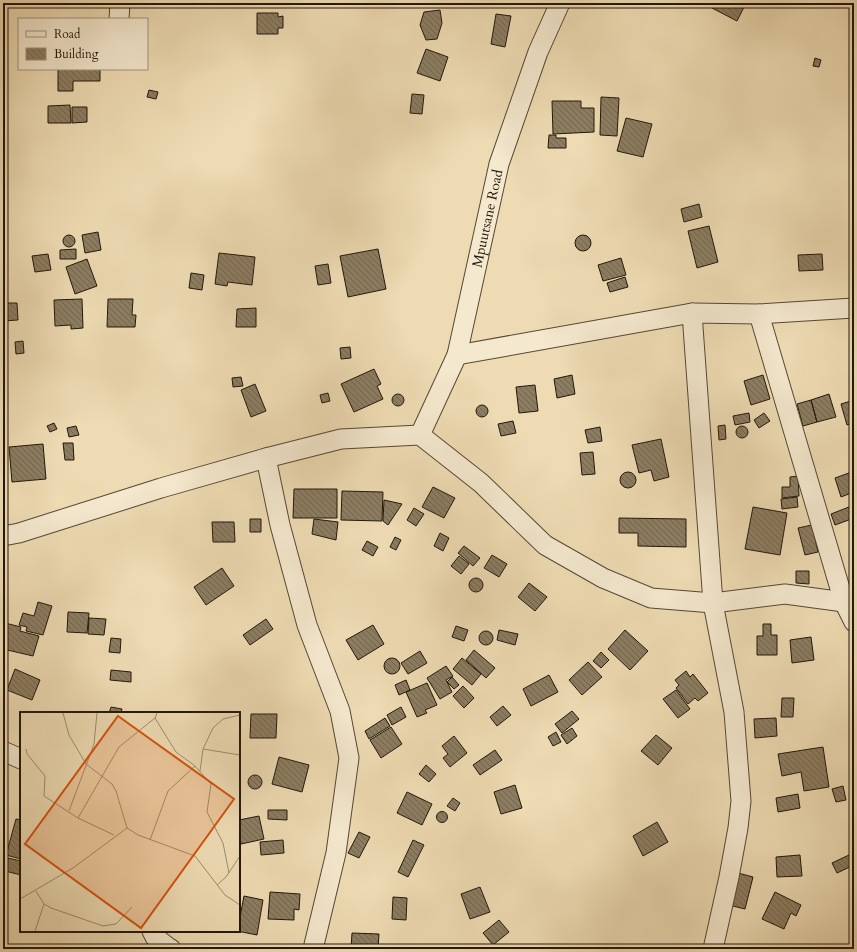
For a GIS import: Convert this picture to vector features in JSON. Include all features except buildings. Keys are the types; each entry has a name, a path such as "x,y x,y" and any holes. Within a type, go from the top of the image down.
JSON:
{"street":[{"path":"120,3 120,18"},
{"name":"Mpuutsane Road","path":"420,435 456,356 500,164 538,52 560,3"},
{"path":"456,356 692,313 759,314 854,308"},
{"path":"692,313 713,603 734,712 741,800 738,828 729,877 713,949"},
{"path":"759,314 854,622"},
{"path":"3,536 19,533 161,488 266,458 341,439 420,435 481,483 545,545 603,578 650,598 713,603 785,594 849,604"},
{"path":"266,458 280,525 307,625 340,710 349,758 336,853 313,949"},
{"path":"3,751 20,759"},
{"path":"153,932 156,937 171,949"}]}
